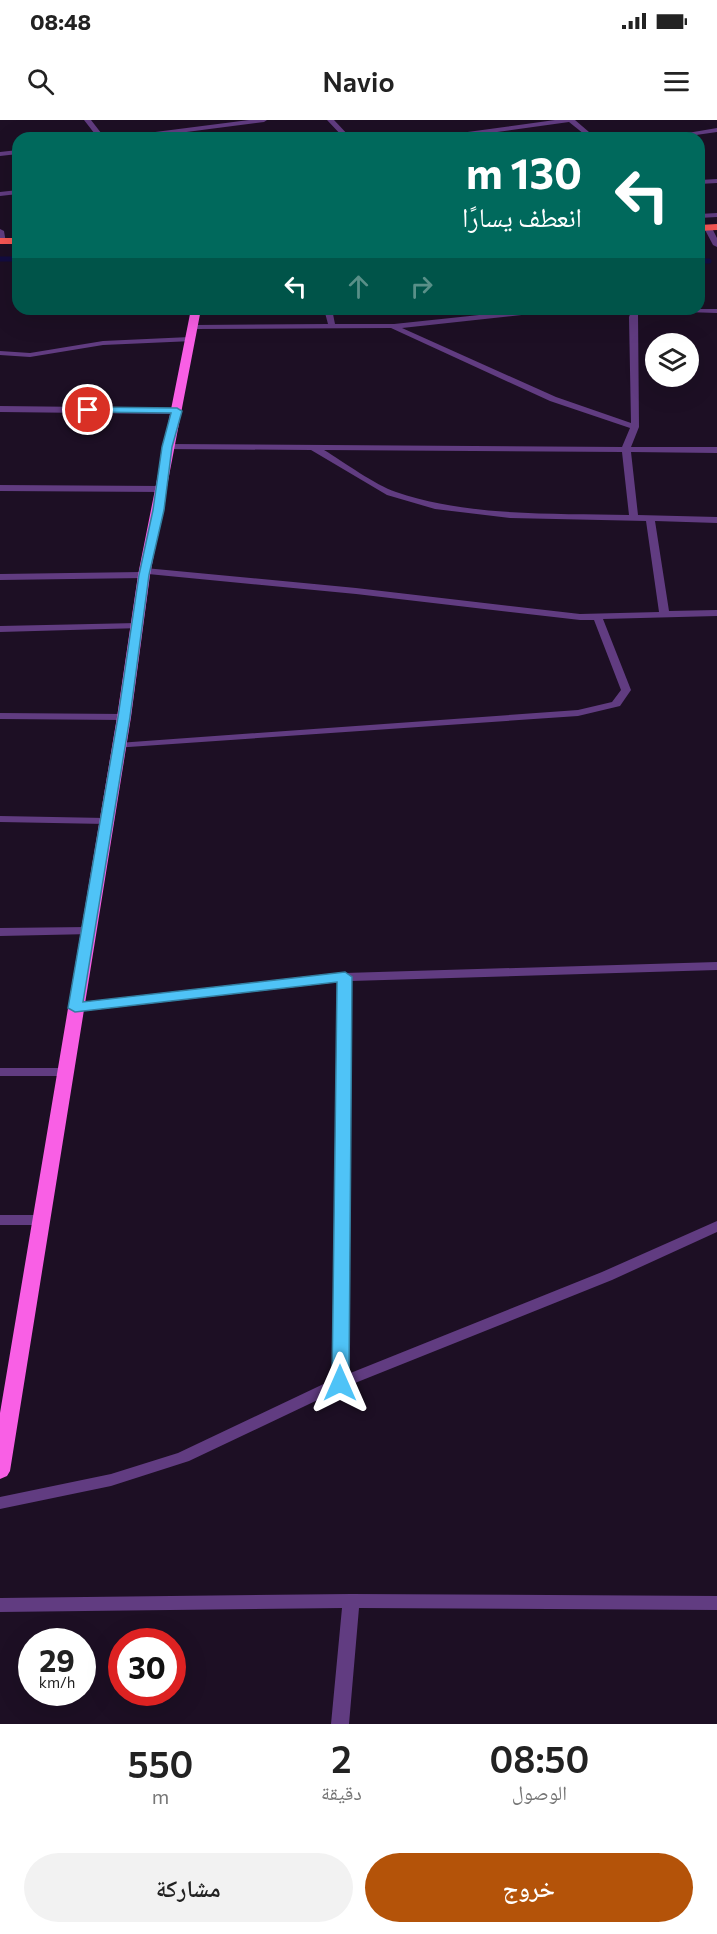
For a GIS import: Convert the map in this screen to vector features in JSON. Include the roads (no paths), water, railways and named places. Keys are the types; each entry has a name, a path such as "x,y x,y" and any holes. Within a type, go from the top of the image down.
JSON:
{"main road":[{"path":"0,1471 3,1431 41,1220 124,717 144,573 162,489 167,447 177,411 195,315"}],"street":[{"path":"87,120 97,132"},
{"path":"187,132 264,120"},
{"path":"330,120 342,132"},
{"path":"482,132 571,120 586,132"},
{"path":"708,228 717,244"},
{"path":"329,315 332,326"},
{"path":"0,352 30,355 103,343 192,333 332,326 392,327 503,315"},
{"path":"634,315 635,428 626,449 634,517"},
{"path":"392,327 554,399 635,428"},
{"path":"0,409 177,411"},
{"path":"167,447 717,450"},
{"path":"312,447 390,492 435,507 510,515 717,520"},
{"path":"0,488 162,489"},
{"path":"650,518 665,615"},
{"path":"0,577 144,573 356,591 433,602 598,618 717,613"},
{"path":"118,746 578,713 616,704 626,690 598,618"},
{"path":"0,629 137,626"},
{"path":"0,716 124,717"},
{"path":"0,819 106,821"},
{"path":"0,932 88,931"},
{"path":"75,1008 345,977 717,966"},
{"path":"340,1383 345,977"},
{"path":"0,1072 65,1072"},
{"path":"0,1220 41,1220"},
{"path":"0,1503 111,1480 183,1457 340,1383 607,1276 717,1226"},
{"path":"0,1605 351,1601 717,1603"},
{"path":"340,1724 351,1601"}],"waterway":[{"path":"0,259 12,259"}]}
